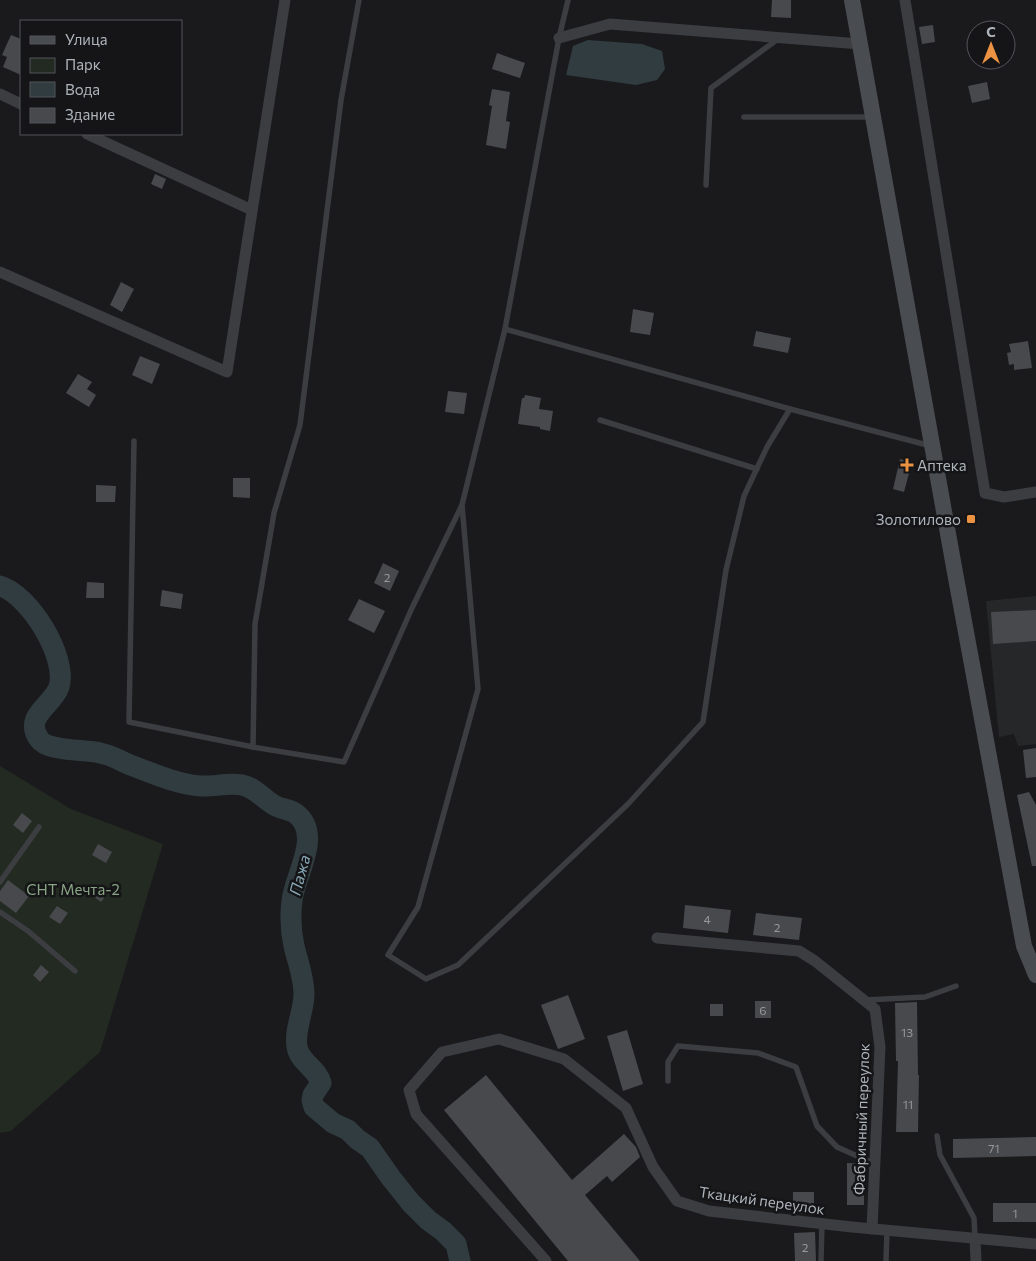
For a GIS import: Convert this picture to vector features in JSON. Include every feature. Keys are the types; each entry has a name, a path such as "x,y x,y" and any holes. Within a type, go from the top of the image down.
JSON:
{"main road":[{"path":"852,0 1024,946 1036,975"}],"street":[{"path":"0,272 227,372 285,0"},
{"path":"905,0 986,493 1004,497 1036,492"},
{"path":"559,38 610,24 860,44"},
{"path":"0,94 20,104"},
{"path":"89,135 252,210"},
{"name":"Фабричный переулок","path":"657,938 799,951 815,961 875,1009 880,1047 872,1229"},
{"name":"Ткацкий переулок","path":"546,1261 416,1114 410,1090 442,1052 499,1039 564,1058 626,1108 653,1167 677,1201 709,1211 872,1229 1036,1244"},
{"path":"975,1238 976,1261"}],"lane":[{"path":"253,747 255,624 274,512 300,425 341,100 359,0"},
{"path":"134,441 129,722 253,747 344,762 408,617 462,505 505,329 559,38 568,0"},
{"path":"706,185 711,88 780,38"},
{"path":"744,117 873,118"},
{"path":"505,329 790,409 933,446"},
{"path":"462,505 478,688 418,907 388,955 426,979 458,965 628,804 703,722 726,570 744,496 767,446 790,409"},
{"path":"600,420 757,469"},
{"path":"0,882 39,827"},
{"path":"0,912 28,931 75,972"},
{"path":"863,1000 925,997 956,986"},
{"path":"668,1081 668,1062 678,1046 758,1053 796,1067 817,1126 838,1146 875,1164"},
{"path":"937,1136 940,1155 974,1218 975,1238"},
{"path":"821,1261 822,1223"},
{"path":"886,1261 887,1230"}],"shaded area":[{"path":"1036,596 1036,744 1018,746 1014,734 999,737 986,601"}],"green space":[{"name":"СНТ Мечта-2","path":"0,766 71,809 163,844 100,1052 11,1131 0,1133"}],"water":[{"path":"588,40 642,44 662,51 665,69 657,80 636,85 566,75 573,46"}],"building":[{"path":"772,0 791,0 791,18 771,17"},
{"path":"933,25 935,42 922,44 919,27"},
{"path":"11,35 20,39 20,75 3,67 7,57 2,55"},
{"path":"497,53 525,63 520,78 492,69"},
{"path":"987,82 990,99 972,103 968,86"},
{"path":"492,89 510,92 506,121 510,122 506,149 486,145 492,106 489,105"},
{"path":"155,174 166,179 162,189 151,184"},
{"path":"121,282 134,289 122,312 110,305"},
{"path":"633,309 654,313 650,335 630,332"},
{"path":"756,331 791,338 788,353 753,346"},
{"path":"1028,341 1032,368 1014,370 1014,364 1009,365 1007,353 1011,352 1009,344"},
{"path":"140,356 160,364 152,384 132,375"},
{"path":"78,374 92,382 87,389 96,395 89,407 66,393"},
{"path":"448,391 467,393 464,414 445,412"},
{"path":"525,395 541,398 539,409 553,411 550,431 540,429 540,427 518,424 522,398"},
{"path":"900,459 912,462 904,492 893,489"},
{"path":"233,478 250,478 250,498 233,497"},
{"path":"96,485 116,486 115,502 96,502"},
{"path":"383,563 399,571 390,591 374,583"},
{"path":"87,582 104,583 104,598 86,598"},
{"path":"162,590 183,594 181,609 160,606"},
{"path":"359,599 385,611 374,633 348,620"},
{"path":"1036,610 1036,641 993,644 991,612"},
{"path":"1036,748 1036,777 1026,778 1023,750"},
{"path":"1029,792 1036,805 1036,866 1032,866 1017,795"},
{"path":"22,813 32,821 23,833 13,825"},
{"path":"98,844 112,852 106,863 92,855"},
{"path":"8,880 29,896 16,913 0,901 0,891"},
{"path":"97,885 108,893 101,902 90,894"},
{"path":"685,905 731,910 728,933 683,928"},
{"path":"57,906 68,913 60,924 49,917"},
{"path":"756,913 802,918 799,940 753,935"},
{"path":"41,965 49,972 40,982 33,975"},
{"path":"568,995 585,1039 558,1049 541,1005"},
{"path":"755,1001 771,1001 771,1018 755,1018"},
{"path":"917,1002 918,1132 896,1132 898,1061 896,1061 895,1003"},
{"path":"710,1004 723,1004 723,1016 710,1016"},
{"path":"627,1030 643,1084 623,1091 607,1036"},
{"path":"486,1075 572,1180 624,1134 636,1147 640,1157 612,1182 607,1176 585,1195 640,1261 568,1261 444,1110"},
{"path":"1036,1137 1036,1156 953,1158 953,1139"},
{"path":"847,1163 864,1164 864,1205 847,1205"},
{"path":"793,1192 814,1192 814,1214 793,1213"},
{"path":"993,1203 1036,1203 1036,1222 993,1222"},
{"path":"815,1232 816,1261 795,1261 794,1233"}],"waterway":[{"name":"Пажа","path":"0,586 11,591 34,614 44,628 58,660 59,687 37,717 35,724 35,731 39,739 44,743 58,748 104,754 174,781 192,785 232,784 247,786 276,806 295,813 303,822 307,832 307,843 294,891 291,907 291,924 304,988 304,1001 296,1040 297,1047 301,1057 316,1073 321,1083 313,1095 314,1107 333,1123 348,1130 370,1148 411,1203 456,1244 460,1261"}],"place":[{"name":"Аптека","path":"907,465"},
{"name":"Золотилово","path":"971,519"}]}
